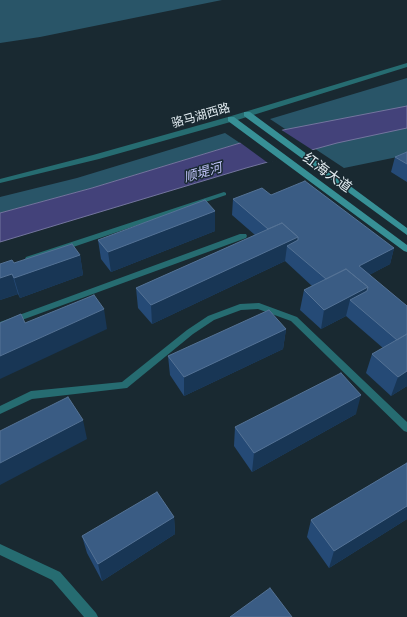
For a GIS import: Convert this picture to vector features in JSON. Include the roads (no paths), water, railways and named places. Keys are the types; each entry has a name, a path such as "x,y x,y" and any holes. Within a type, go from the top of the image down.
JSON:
{"main road":[{"name":"红海大道","path":"247,114 407,232"},
{"name":"红海大道","path":"231,119 407,248"}],"street":[{"name":"骆马湖西路","path":"0,181 96,157 231,119 407,65"}],"lane":[{"path":"20,262 224,194"},
{"path":"0,325 243,236"},
{"path":"0,410 31,395 124,385 190,332 211,318 240,307 259,306 294,319 407,428"},
{"path":"0,549 56,576 92,617"}],"water":[{"name":"顺堤河","path":"407,106 407,128 337,143 246,168 0,242 0,213 92,188 283,130"}]}
